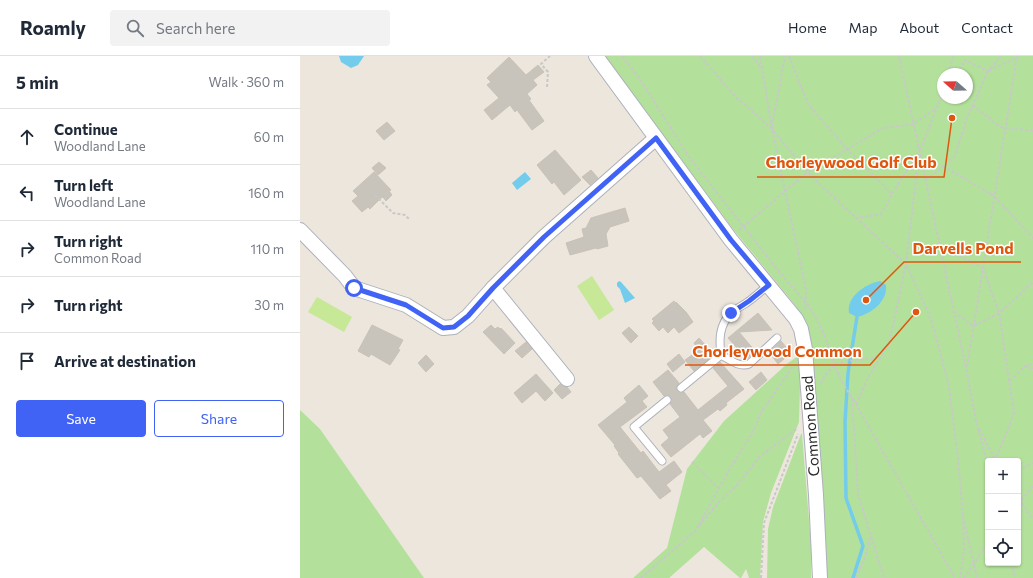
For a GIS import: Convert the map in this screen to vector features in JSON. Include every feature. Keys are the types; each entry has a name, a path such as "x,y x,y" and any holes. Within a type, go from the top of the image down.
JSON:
{"street":[{"name":"Common Road","path":"596,56 731,240 769,285 796,320 801,329 805,349 816,495 820,578"},
{"path":"300,230 345,276 354,288 406,305 443,328 454,327 468,316 493,288 544,237 656,138"},
{"path":"493,288 567,379"}],"lane":[{"path":"721,355 719,343 720,330 724,321 731,313 769,285"},
{"path":"721,355 744,366 749,364 777,338"},
{"path":"681,388 721,355"},
{"path":"662,461 634,427 666,400"}],"path":[{"path":"547,87 548,72 541,64 550,56"},
{"path":"700,56 734,94 772,129 808,172 855,218 906,264 931,319 949,386 963,516 964,551 960,578"},
{"path":"752,56 762,70"},
{"path":"760,56 772,129 806,290 805,322 801,329"},
{"path":"772,129 785,56"},
{"path":"789,56 808,104 847,149 892,194"},
{"path":"899,56 966,368 977,426 986,458"},
{"path":"950,68 953,56"},
{"path":"926,180 955,156 973,105 988,71 1001,56"},
{"path":"988,71 1020,56"},
{"path":"966,368 1017,57"},
{"path":"960,68 965,60 988,71"},
{"path":"855,218 881,214 920,151 938,104"},
{"path":"731,240 743,226 808,172 883,128 914,124 936,108 939,104"},
{"path":"973,105 1000,127 1033,131"},
{"path":"856,404 869,376 889,344 906,264 920,151"},
{"path":"942,166 994,196 1033,238"},
{"path":"375,195 393,214 405,215 410,220"},
{"path":"940,246 983,268 999,313 1014,413 997,458"},
{"path":"973,326 999,313 1033,282"},
{"path":"954,312 973,326"},
{"path":"696,530 718,488 755,428 761,412 805,349"},
{"path":"820,388 824,377 832,366 845,361 882,356"},
{"path":"1010,381 1024,366 1033,364"},
{"path":"1024,366 1033,369"},
{"path":"852,398 956,578"},
{"path":"641,578 696,530 738,484 760,456 801,426 764,523 761,578"},
{"path":"977,426 995,458"},
{"path":"692,462 718,488"},
{"path":"1021,469 1033,463"},
{"path":"1021,501 1033,486"},
{"path":"1021,505 1033,519"},
{"path":"963,516 977,578"},
{"path":"856,578 871,536"},
{"path":"964,578 985,548"},
{"path":"1012,566 1014,578"}],"green space":[{"path":"605,56 1033,56 1033,578 827,578 825,527 811,350 807,326 795,305 733,229"},
{"path":"592,276 614,310 599,320 577,286"},
{"path":"317,297 352,317 344,332 308,312"},
{"path":"801,354 799,422 771,493 763,522 760,578 749,578 746,569 740,578 704,547 669,578 633,578 667,548 687,469 724,421 788,363"},
{"path":"300,410 320,429 424,578 300,578"},
{"path":"801,434 811,545 811,578 767,578 768,529 773,507"}],"water":[{"path":"339,56 364,56 358,65 351,68 341,62"},
{"path":"525,172 531,179 517,190 512,183"},
{"path":"619,281 635,298 625,303 620,289 617,286"},
{"path":"880,281 886,285 886,291 878,306 868,313 857,317 849,313 849,307 854,296 863,288"}],"building":[{"path":"509,57 526,75 538,65 544,72 533,80 537,85 527,94 531,99 529,100 544,121 532,130 517,110 515,112 510,105 492,120 484,110 499,98 487,85 491,82 487,78"},
{"path":"387,122 395,131 384,140 376,131"},
{"path":"555,150 581,180 564,195 554,182 552,184 537,165"},
{"path":"379,162 386,168 378,175 372,168"},
{"path":"591,170 598,178 590,185 582,177"},
{"path":"374,172 391,190 389,191 392,195 386,201 383,197 381,198 370,209 368,207 362,212 352,201 358,196 353,191"},
{"path":"625,208 629,221 610,227 606,234 608,246 570,255 566,243 584,237 582,229 586,228 591,218"},
{"path":"674,301 686,312 693,322 679,333 674,327 668,333 663,327 659,331 652,323 654,321 652,319"},
{"path":"758,313 772,330 739,332 755,351 747,359 728,338"},
{"path":"372,325 403,340 398,349 400,350 390,365 371,354 369,357 358,351"},
{"path":"491,325 495,329 498,327 500,329 501,328 515,343 504,354 483,332"},
{"path":"629,327 638,336 631,343 622,333"},
{"path":"699,338 714,355 694,371 685,360 699,350 694,343"},
{"path":"781,341 791,353 778,364 769,352"},
{"path":"526,342 532,349 522,358 515,351"},
{"path":"679,354 685,362 673,372 667,364"},
{"path":"426,355 434,364 426,372 418,363"},
{"path":"720,362 744,389 726,403 727,405 720,411 718,409 703,420 712,431 703,438 700,434 671,457 661,445 669,438 663,430 680,417 670,404 672,401 671,397 668,395 664,396 653,382 668,370 679,383 676,387 677,391 680,393 684,392 698,410 728,386 713,368"},
{"path":"761,372 767,380 756,390 749,382"},
{"path":"536,374 553,393 545,401 536,391 522,403 514,393"},
{"path":"560,384 567,387 571,392 562,399 554,390"},
{"path":"639,385 648,396 642,401 647,407 620,427 641,453 643,451 659,472 674,461 682,472 666,485 671,491 660,499 641,476 637,478 618,454 619,453 614,446 615,445 598,425 627,402 624,398"}],"waterway":[{"path":"853,578 863,546 846,498 845,422 848,373 857,317"}],"place":[{"name":"Chorleywood Golf Club","path":"952,118"},
{"name":"Darvells Pond","path":"866,300"},
{"name":"Chorleywood Common","path":"916,312"}],"route":[{"path":"354,288 406,305 443,328 454,327 468,316 493,288 544,237 656,138 731,240 769,285 731,313"}]}
